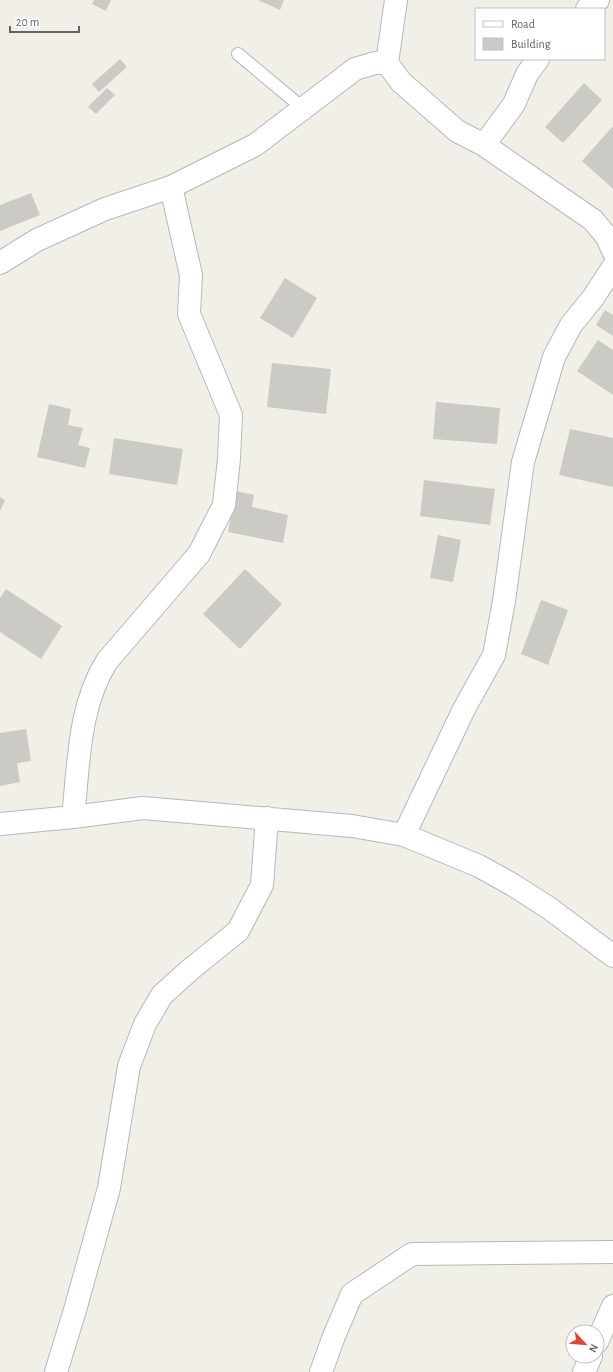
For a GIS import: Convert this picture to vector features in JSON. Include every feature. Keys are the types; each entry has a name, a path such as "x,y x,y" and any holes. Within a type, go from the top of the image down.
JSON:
{"street":[{"path":"396,0 387,63 401,82 457,131 484,145 593,220 607,237 613,251"},
{"path":"588,8 598,0"},
{"path":"484,145 514,104 527,74 537,60"},
{"path":"0,263 37,240 105,209 171,187 255,145 356,69 375,63 387,63"},
{"path":"73,817 84,724 88,703 99,674 107,661 199,554 224,505 229,460 231,415 189,314 191,276 171,187"},
{"path":"404,835 464,709 494,655 504,601 523,462 554,357 571,325 593,298 613,267"},
{"path":"0,824 143,808 352,826 404,835 472,863 513,884 549,908 613,956"},
{"path":"56,1372 109,1188 129,1066 145,1024 162,995 191,969 238,931 262,885 267,818"},
{"path":"321,1372 334,1336 352,1294 412,1254 613,1252"},
{"path":"605,1324 613,1306"}],"lane":[{"path":"238,54 304,109"}],"building":[{"path":"94,0 111,0 106,11 92,4"},
{"path":"258,0 284,0 280,10"},
{"path":"120,59 127,67 99,92 92,84"},
{"path":"584,83 602,100 563,143 545,127"},
{"path":"107,88 115,95 96,114 88,107"},
{"path":"613,126 613,189 582,161"},
{"path":"31,193 40,215 0,231 0,205"},
{"path":"285,278 317,298 293,338 260,318"},
{"path":"605,310 613,315 613,336 596,325"},
{"path":"598,340 613,350 613,395 577,371"},
{"path":"272,363 331,369 326,414 267,407"},
{"path":"436,402 500,408 497,444 433,439"},
{"path":"49,404 71,409 68,425 83,428 78,445 90,448 85,468 37,457"},
{"path":"570,429 613,438 613,487 559,475"},
{"path":"114,438 183,449 177,485 109,474"},
{"path":"424,480 495,489 490,525 420,516"},
{"path":"236,491 254,495 252,507 288,515 283,543 228,532"},
{"path":"0,497 5,500 0,511"},
{"path":"438,535 461,540 453,582 430,578"},
{"path":"245,569 282,604 240,649 203,614"},
{"path":"6,589 62,626 41,659 0,632 0,598"},
{"path":"541,600 568,610 548,665 521,654"},
{"path":"26,729 31,761 17,763 20,782 0,786 0,733"}]}
